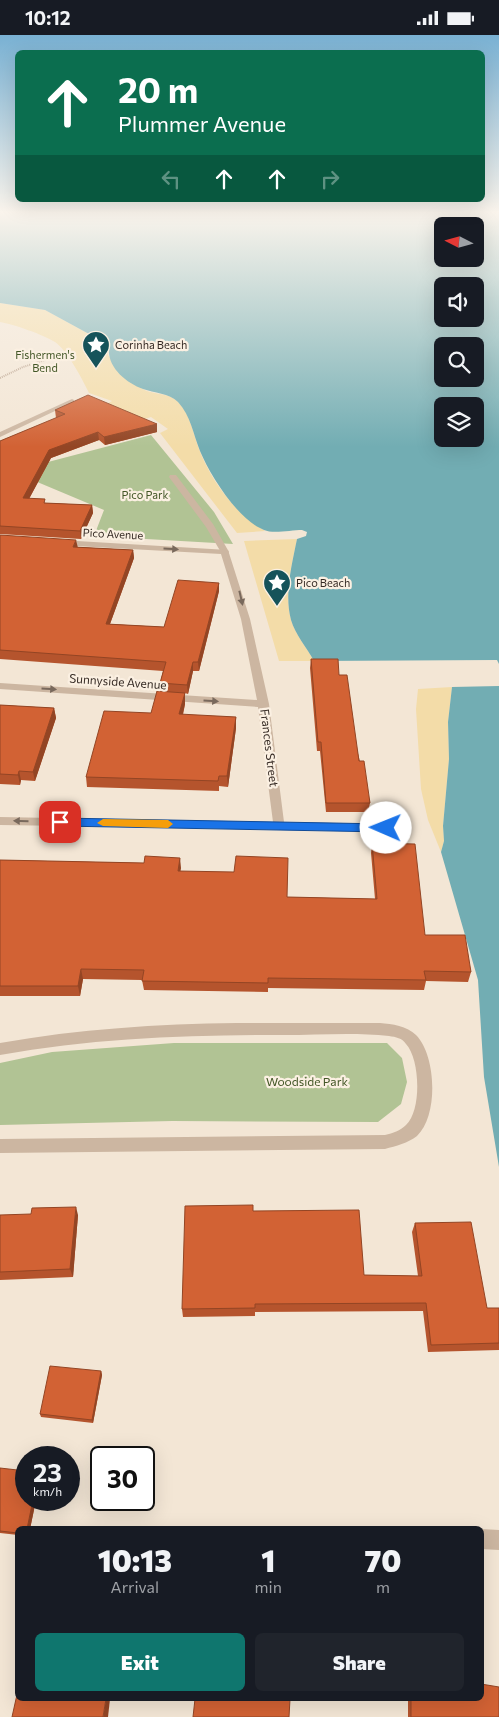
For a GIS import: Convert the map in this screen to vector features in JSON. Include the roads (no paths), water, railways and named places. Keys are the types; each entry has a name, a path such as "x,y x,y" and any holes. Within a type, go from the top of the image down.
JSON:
{"street":[{"path":"0,435 72,401"},
{"name":"Frances Street","path":"173,477 210,526 225,552 239,590 258,670 280,826"},
{"name":"Pico Avenue","path":"49,542 225,552"},
{"name":"Sunnyside Avenue","path":"0,686 264,705"},
{"path":"0,821 403,828"},
{"path":"0,1049 49,1040 129,1033 380,1029 398,1031 413,1041 420,1056 424,1081 422,1107 414,1127 407,1134 385,1142 0,1146"},
{"path":"484,1539 499,1540"}],"water":[{"path":"0,290 434,290 434,327 484,327 484,290 499,290 499,664 497,660 314,661 293,625 288,600 289,579 297,539 306,536 307,532 302,530 268,531 254,525 244,517 226,496 211,472 200,451 189,419 178,402 166,395 130,383 114,368 109,355 109,348 100,340 45,310 0,303"},
{"path":"499,686 499,1167 484,1077 478,980 441,852 444,841 443,826 449,759 448,722 452,687"}],"place":[{"name":"Corinha Beach","path":"96,369"},
{"name":"Pico Beach","path":"277,607"}],"park label":[{"name":"Fishermen's Bend","path":"45,361"},
{"name":"Pico Park","path":"145,495"},
{"name":"Woodside Park","path":"307,1082"}]}
